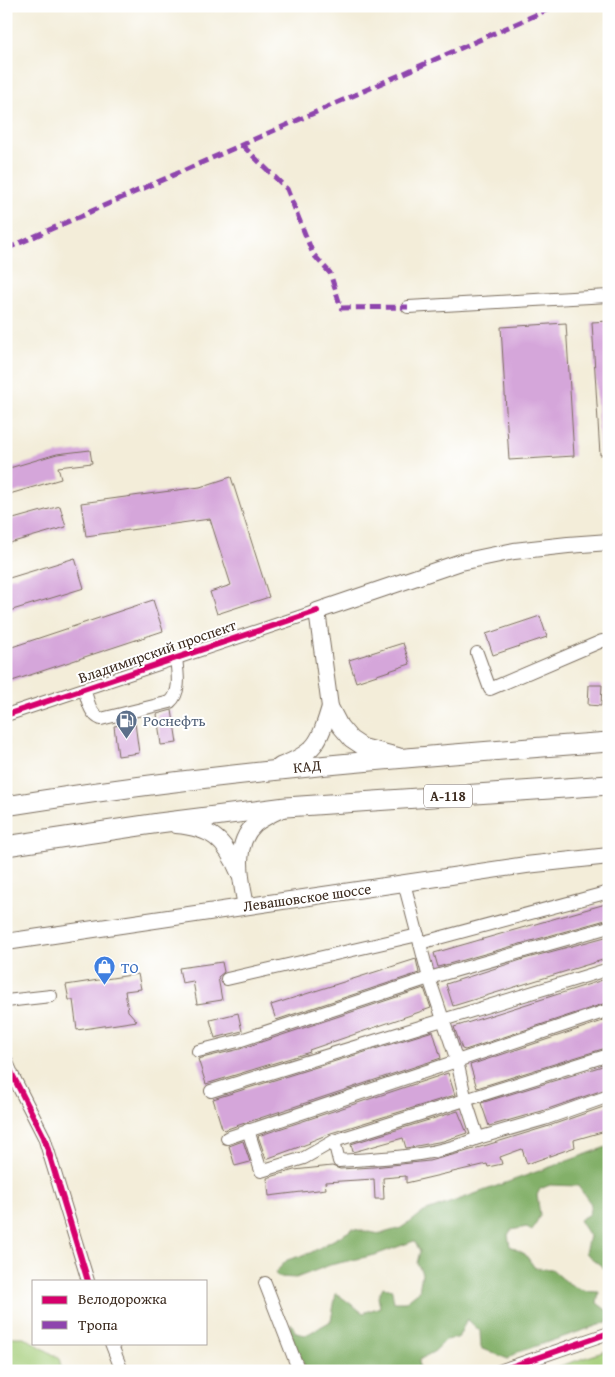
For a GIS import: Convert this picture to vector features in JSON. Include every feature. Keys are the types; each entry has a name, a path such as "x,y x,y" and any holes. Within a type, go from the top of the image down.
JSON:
{"highway":[{"name":"КАД","path":"6,806 134,786 271,770 402,757 609,742"},
{"name":"А-118","path":"6,846 159,823 286,807 609,785"}],"main road":[{"name":"Владимирский проспект","path":"317,611 461,562 514,551 609,542"},
{"path":"317,611 330,707 340,726 351,739 363,747 376,752 402,757"},
{"path":"271,770 299,759 310,752 323,730 330,707"},
{"path":"246,906 240,876 240,856 248,832 256,823 286,807"},
{"path":"159,823 193,826 211,834 225,846 240,876"},
{"name":"Левашовское шоссе","path":"6,942 526,865 609,856"}],"street":[{"path":"408,307 609,296"},
{"name":"Владимирский проспект","path":"6,715 317,611"},
{"path":"477,653 490,689 602,641 609,641"},
{"path":"84,688 92,712 101,719 170,702 178,688 176,657"},
{"path":"404,883 429,978 457,1061 466,1101 478,1138"},
{"path":"227,979 419,939 609,892"},
{"path":"198,1051 246,1038 429,978 609,927"},
{"path":"211,1091 609,969"},
{"path":"6,1001 51,996"},
{"path":"227,1138 609,1010"},
{"path":"248,1130 261,1171 304,1158 334,1141 609,1055"},
{"path":"6,1060 44,1136 88,1280"},
{"path":"334,1141 338,1161 423,1153 461,1146 478,1138 544,1119 609,1096"},
{"path":"264,1283 299,1371"},
{"path":"499,1371 609,1334"},
{"path":"111,1344 122,1371"}],"green space":[{"path":"609,1146 609,1272 585,1253 589,1236 579,1220 589,1214 591,1204 578,1186 550,1185 540,1189 537,1195 540,1215 532,1231 527,1227 511,1230 508,1235 510,1246 525,1254 535,1268 552,1269 573,1286 591,1292 599,1292 597,1303 609,1312 608,1322 518,1352 508,1359 481,1348 480,1331 467,1319 458,1338 446,1340 435,1351 419,1360 420,1371 307,1371 288,1334 291,1323 296,1333 306,1335 331,1321 336,1293 363,1313 380,1307 378,1297 383,1287 392,1290 394,1302 405,1302 419,1291 422,1273 417,1263 420,1251 414,1241 375,1255 330,1265 296,1278 278,1277 275,1273 287,1260 310,1253 353,1229 380,1234 401,1228 424,1212"},
{"path":"6,1337 24,1337 32,1342 32,1344 36,1344 59,1358 62,1371 6,1371"},
{"path":"609,1350 609,1371 545,1371"}],"building":[{"path":"609,321 609,454 600,455 592,322"},
{"path":"566,323 574,456 509,460 501,327"},
{"path":"90,450 92,463 58,467 61,479 6,495 6,469 57,454"},
{"path":"231,477 269,597 217,614 210,592 231,585 210,519 86,536 81,503 200,487"},
{"path":"60,506 66,527 6,544 6,521"},
{"path":"75,558 84,588 6,612 6,579"},
{"path":"153,600 163,631 6,683 6,649"},
{"path":"540,616 547,637 493,655 486,634"},
{"path":"403,643 410,664 356,682 349,660"},
{"path":"589,685 602,685 601,706 588,705"},
{"path":"172,710 177,743 161,745 157,714"},
{"name":"Роснефть","path":"135,723 139,753 118,756 114,726"},
{"path":"609,903 609,919 438,967 434,953"},
{"path":"609,936 609,958 453,1006 446,984 524,959"},
{"path":"416,959 419,973 276,1020 271,1005"},
{"path":"222,962 224,972 218,977 222,1000 197,1004 193,981 182,983 179,968"},
{"path":"138,974 141,989 125,991 128,1011 137,1021 77,1030 73,1000 69,1000 66,985"},
{"path":"609,978 609,1002 465,1050 462,1049 454,1027"},
{"path":"424,988 431,1008 309,1050 310,1052 206,1084 198,1059 240,1049"},
{"path":"238,1013 242,1031 215,1038 210,1020"},
{"path":"609,1019 609,1047 477,1088 470,1065"},
{"path":"433,1031 441,1058 224,1130 222,1128 213,1099"},
{"path":"609,1064 609,1088 542,1111 489,1126 481,1103"},
{"path":"448,1073 455,1095 331,1133 266,1159 258,1136"},
{"path":"609,1105 609,1130 574,1140 575,1147 527,1164 522,1149 500,1157 502,1164 488,1167 487,1164 406,1183 406,1176 383,1178 384,1199 375,1199 374,1179 325,1182 326,1189 269,1196 267,1178 294,1170 332,1166 340,1169 374,1167 429,1161 546,1127"},
{"path":"458,1111 467,1133 443,1141 406,1148 403,1138 353,1152 351,1144"},
{"path":"243,1141 250,1162 235,1166 229,1146"}],"marked path":[{"path":"6,249 556,6"},
{"path":"242,145 287,189 313,254 330,273 341,308 408,307"}],"cycle path":[{"path":"6,715 317,611"},
{"path":"6,1060 44,1137 88,1280"},
{"path":"499,1371 609,1333"}],"place":[{"name":"Роснефть","path":"127,739"},
{"name":"ТО","path":"105,986"}]}
